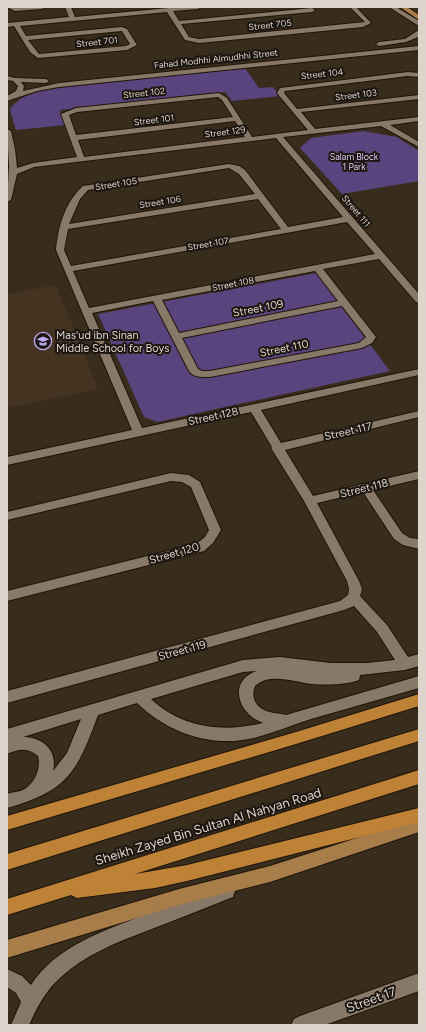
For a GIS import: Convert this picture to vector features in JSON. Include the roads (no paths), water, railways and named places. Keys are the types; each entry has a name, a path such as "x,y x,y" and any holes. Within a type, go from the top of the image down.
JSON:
{"highway":[{"path":"7,823 419,700"},
{"name":"Sheikh Zayed Bin Sultan Al Nahyan Road","path":"7,862 419,735"},
{"name":"Sheikh Zayed Bin Sultan Al Nahyan Road","path":"7,907 419,777"},
{"path":"42,895 155,880 419,815"}],"main road":[{"path":"402,10 419,18"},
{"path":"7,949 179,897 270,874 419,825"}],"street":[{"path":"9,7 15,9 42,7"},
{"path":"68,7 73,19"},
{"path":"120,7 125,14"},
{"path":"7,25 198,7"},
{"path":"258,7 264,15"},
{"name":"Street 705","path":"169,10 187,39 199,41 327,26 368,23 367,20 353,7"},
{"path":"392,7 402,10 419,24"},
{"path":"363,48 406,40 416,36 419,31 402,10"},
{"path":"177,23 313,11"},
{"name":"Street 701","path":"16,24 24,38 34,54 41,56 127,48 133,46 134,44 125,30 122,29 24,38"},
{"name":"Fahad Modhhi Almudhhi Street","path":"10,98 44,87 127,72 419,42"},
{"name":"Fahad Modhhi Almudhhi Street","path":"7,78 38,82 74,81 419,49"},
{"path":"240,59 251,59"},
{"path":"127,72 149,68"},
{"name":"Street 104","path":"313,131 280,93 282,89 400,75 419,75"},
{"path":"10,98 21,89 21,86 15,80"},
{"name":"Street 102","path":"80,159 65,114 76,110 219,95 224,99 250,139"},
{"name":"Street 103","path":"295,111 419,97"},
{"name":"Street 129","path":"14,160 22,164 33,165 419,118"},
{"name":"Street 101","path":"73,138 236,119"},
{"path":"382,123 419,146"},
{"path":"7,131 14,160 14,172 7,200"},
{"name":"Street 111","path":"277,135 419,300"},
{"name":"Street 129","path":"14,172 33,165"},
{"name":"Street 105","path":"138,432 60,250 64,227 79,192 86,188 229,166 242,172 286,230"},
{"name":"Street 106","path":"64,227 259,196"},
{"name":"Street 107","path":"67,269 349,219"},
{"name":"Street 108","path":"87,311 380,256"},
{"name":"Street 110","path":"156,298 194,371 200,374 210,374 362,345 369,341 371,337 318,268"},
{"name":"Street 109","path":"176,336 345,303"},
{"name":"Street 128","path":"7,461 419,372"},
{"path":"254,408 310,501 355,586 354,598 378,621 397,649 405,664"},
{"name":"Street 117","path":"277,448 419,414"},
{"name":"Street 118","path":"310,501 419,475"},
{"name":"Street 120","path":"7,516 171,478 185,478 196,485 214,530 210,540 200,548 7,596"},
{"path":"366,488 398,536 407,542 419,544"},
{"name":"Street 119","path":"7,697 344,605 354,598"},
{"path":"7,735 243,666 280,663 312,668 349,670 386,667 419,660"},
{"path":"285,721 266,718 249,706 246,690 252,680 257,676 269,673 336,678 362,675 386,667"},
{"path":"140,697 158,714 181,726 207,734 235,734 249,732 419,682"},
{"path":"7,801 30,794 52,782 69,766 79,746 92,710"},
{"path":"7,747 25,742 37,746 46,758 46,769 41,781 30,794"},
{"path":"20,1025 30,1002 46,980 56,968 82,949 112,935 270,874"},
{"path":"7,978 20,985 26,992 30,1002"},
{"name":"Street 17","path":"300,1025 419,982"}],"place":[{"name":"Mas'ud ibn Sinan Middle School for Boys","path":"43,341"}],"park label":[{"name":"Salam Block 1 Park","path":"354,162"}]}
